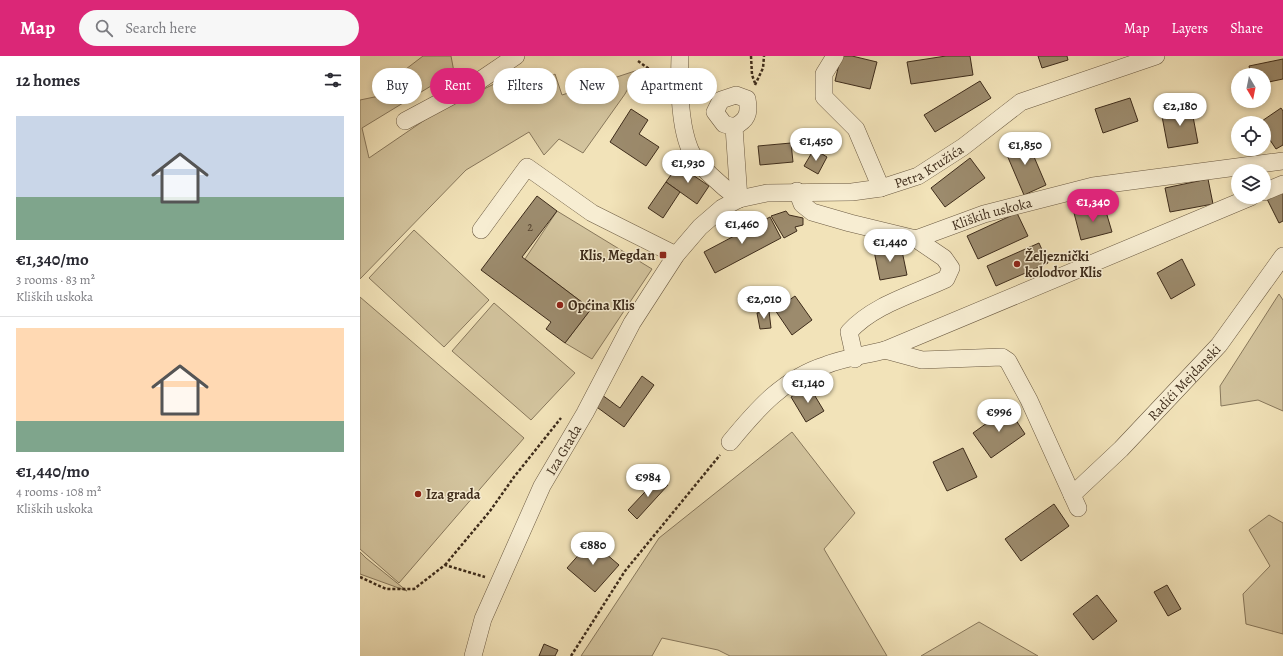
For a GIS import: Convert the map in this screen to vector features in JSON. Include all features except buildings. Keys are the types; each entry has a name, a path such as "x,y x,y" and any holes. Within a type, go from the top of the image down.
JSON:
{"street":[{"path":"406,121 476,83 516,56"},
{"path":"680,56 679,77 683,118 689,148 710,174 739,200"},
{"path":"835,56 824,74 824,97 856,129 881,188"},
{"name":"Petra Kružića","path":"739,200 767,193 797,191 852,192 881,188 918,176 963,147 1021,102 1156,56"},
{"path":"736,95 747,99 749,111 745,121 734,127 724,124 715,112 721,100 736,95"},
{"path":"734,127 739,200"},
{"name":"Kliških uskoka","path":"916,239 984,214 1093,186 1283,161"},
{"path":"481,230 527,167 592,213 676,255"},
{"path":"1271,189 1283,184"},
{"path":"797,191 802,204 812,212 916,239 944,258 951,268 946,279 889,304 860,320 849,332 855,359"},
{"name":"Iza Grada","path":"473,656 483,619 542,486 586,413 632,323 676,255 700,227 722,208 739,200"},
{"path":"730,442 756,410 792,380 826,364 855,359 885,350 1234,204"},
{"name":"Radići Mejdanski","path":"885,350 922,360 1002,357 1008,361 1029,400 1075,502 1121,449 1219,345 1283,256"}],"path":[{"path":"751,56 752,75 755,84"},
{"path":"747,99 763,68 764,56"},
{"path":"360,578 386,589 414,590 445,565 490,511 554,426"},
{"path":"571,656 625,571 730,442"},
{"path":"445,565 499,582"}],"shaded area":[{"path":"423,56 451,56 453,68 430,68 430,87 422,91 422,68 407,68"},
{"path":"627,74 627,90 619,102 619,76"},
{"path":"557,80 562,95 565,94 565,104 618,104 583,153 559,139 544,155 529,132 466,170 360,279 360,100 372,98 372,104 401,104 362,128 369,158 432,115 454,104 485,104 485,88 493,84 493,104 557,104"},
{"path":"557,211 652,269 592,359 565,343 591,309 525,259"},
{"path":"414,230 489,300 444,347 369,278"},
{"path":"1279,294 1283,300 1283,411 1258,400 1221,406 1220,386"},
{"name":"Iza grada","path":"360,297 524,438 399,583 360,549"},
{"path":"494,303 575,373 531,420 452,351"},
{"path":"792,432 855,513 824,549 887,656 730,656 718,650 662,638 652,656 581,656 659,538"},
{"path":"1269,515 1283,523 1283,634 1246,624 1243,594 1270,566 1249,530"},
{"path":"360,552 366,558 407,591 360,574"},
{"path":"979,622 1038,656 921,656"}],"place":[{"name":"Klis, Megdan","path":"663,255"},
{"name":"Željeznički kolodvor Klis","path":"1017,264"},
{"name":"Općina Klis","path":"560,305"},
{"name":"Iza grada","path":"418,494"}]}
